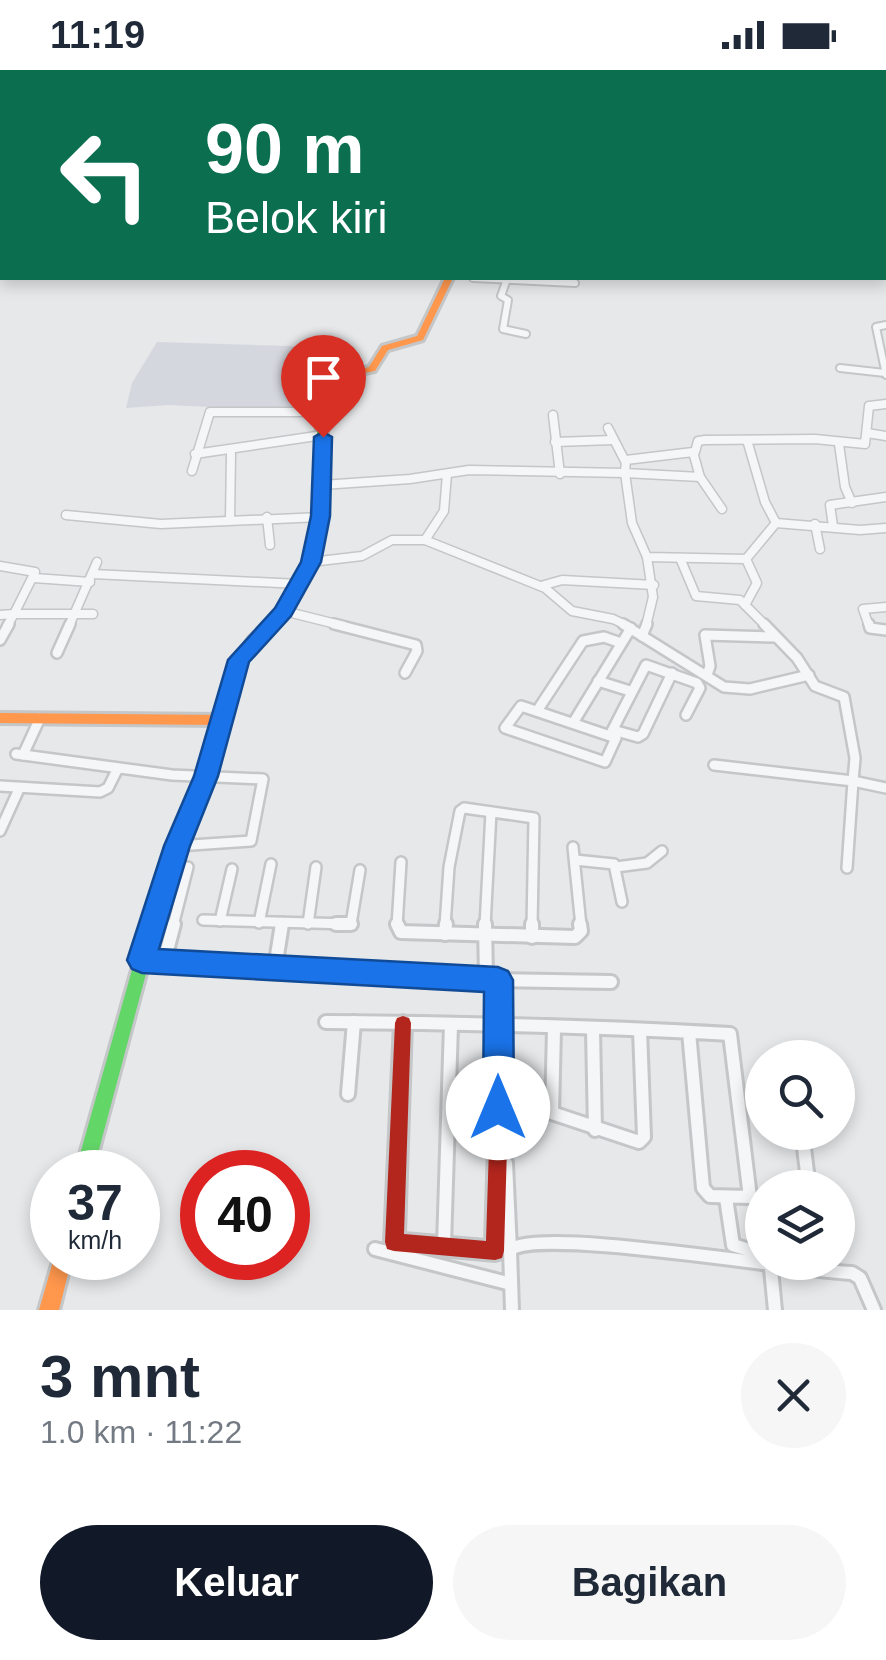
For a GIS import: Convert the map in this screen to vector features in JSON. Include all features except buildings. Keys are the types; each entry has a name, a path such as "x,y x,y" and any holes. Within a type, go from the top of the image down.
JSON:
{"street":[{"path":"90,1150 142,960 177,846 206,776 239,660 284,612 311,562 320,516 323,394 335,382 375,361 388,346 420,338 448,280"},
{"path":"526,334 503,329 508,300 501,297 507,280 575,283"},
{"path":"840,368 886,374 876,327 886,325"},
{"path":"722,509 700,477 695,452 700,440 815,439 864,444 870,406 886,404"},
{"path":"192,470 210,412 321,412"},
{"path":"552,414 560,474"},
{"path":"608,428 625,461 633,531 647,557 654,586 654,610 642,636"},
{"path":"868,433 886,436"},
{"path":"195,454 323,434"},
{"path":"555,442 613,440"},
{"path":"747,440 765,502 776,523"},
{"path":"839,444 852,503"},
{"path":"625,461 695,452"},
{"path":"230,520 232,454"},
{"path":"322,485 476,470 700,477"},
{"path":"425,540 438,528 446,500 447,474"},
{"path":"833,526 830,505 886,497"},
{"path":"66,515 123,523 194,524 320,516"},
{"path":"267,517 270,545"},
{"path":"776,523 886,528"},
{"path":"746,559 776,523"},
{"path":"815,524 820,549"},
{"path":"311,562 358,556 392,540 425,540 541,586 572,611 631,628 724,687 741,690 808,675"},
{"path":"647,557 746,559"},
{"path":"680,558 696,596 740,600 818,688 844,696 855,758 847,868"},
{"path":"745,605 756,583 746,559"},
{"path":"57,653 96,562"},
{"path":"0,566 33,571 34,578 0,640"},
{"path":"34,578 299,584"},
{"path":"541,586 562,580 654,586"},
{"path":"886,606 864,609 870,628 886,630"},
{"path":"284,612 416,645 417,651 405,672"},
{"path":"0,615 93,614"},
{"path":"572,723 631,628"},
{"path":"707,676 710,666 705,635 776,637"},
{"path":"538,712 583,641 600,636 622,643"},
{"path":"611,732 644,666 695,681 700,688 686,715"},
{"path":"611,732 616,741 606,760 600,762 505,728 518,706 638,737 644,734 672,673"},
{"path":"598,681 630,691"},
{"path":"0,718 223,720"},
{"path":"40,718 20,755 118,768 263,779 251,841 177,846"},
{"path":"714,764 886,788"},
{"path":"0,786 100,792 108,788 118,768"},
{"path":"0,831 18,788"},
{"path":"445,934 448,867 460,811 491,812 534,818 532,937"},
{"path":"491,812 485,936 499,1026 498,1108 505,1121 504,1249 512,1310"},
{"path":"616,868 646,864 662,851"},
{"path":"401,862 397,929 401,932 579,935 574,853 616,868 622,902"},
{"path":"259,923 271,864"},
{"path":"164,962 188,867"},
{"path":"308,924 316,867"},
{"path":"220,921 232,869"},
{"path":"203,920 353,923 360,870"},
{"path":"275,968 282,924"},
{"path":"142,960 611,982"},
{"path":"326,1022 640,1030 688,1032 733,1037 752,1194 747,1198 710,1196 703,1188 688,1032"},
{"path":"348,1094 354,1022"},
{"path":"403,1023 390,1232 394,1242 494,1251 519,1243 589,1242 745,1261"},
{"path":"444,1245 452,1025"},
{"path":"554,1028 552,1114 636,1142 644,1137 640,1030"},
{"path":"593,1030 595,1130"},
{"path":"726,1198 732,1245 745,1249"},
{"path":"375,1248 511,1284"},
{"path":"855,1275 874,1310"},
{"path":"49,1310 57,1280"},
{"path":"775,1280 776,1310"}],"shaded area":[{"path":"157,342 290,346 305,349 341,373 324,385 316,412 168,405 126,408 132,383"}],"traffic: fast":[{"path":"90,1150 159,899 206,776 236,667 253,641 284,611 311,562 322,501 322,396 342,377 357,373"}],"traffic: slow":[{"path":"357,373 372,369 385,348 420,338 448,280"},
{"path":"0,718 223,720"},
{"path":"142,961 498,980 498,1147"},
{"path":"49,1310 57,1280"}],"traffic: jam":[{"path":"403,1023 394,1242 495,1251 498,1147"}],"route":[{"path":"323,437 320,516 311,562 284,612 252,641 236,667 206,776 177,846 142,960 498,980 498,1108"}]}
